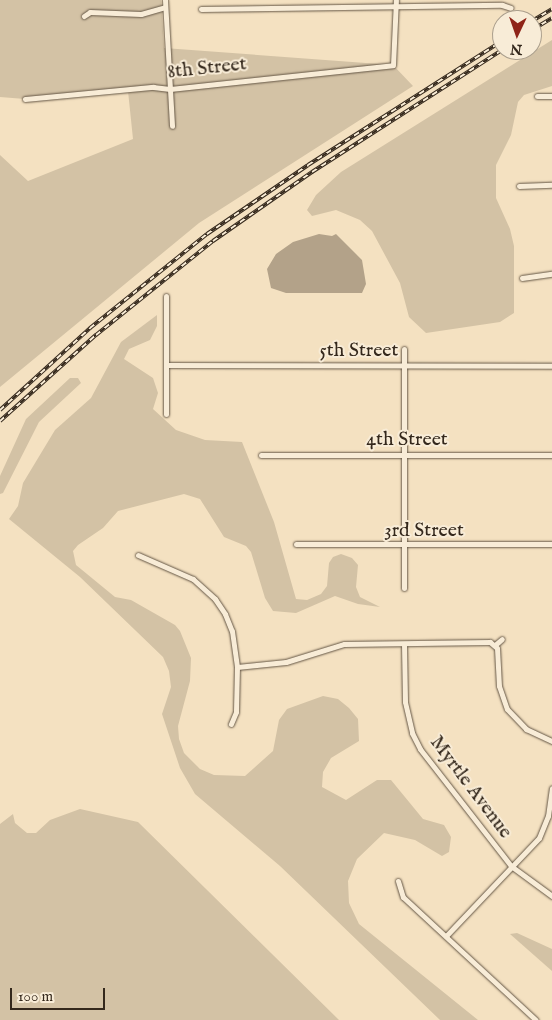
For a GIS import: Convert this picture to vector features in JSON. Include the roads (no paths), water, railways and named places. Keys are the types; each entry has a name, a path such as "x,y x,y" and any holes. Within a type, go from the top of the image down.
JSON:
{"street":[{"path":"165,0 172,126"},
{"path":"396,0 396,7"},
{"path":"84,16 90,12 120,16 141,14 165,7"},
{"path":"201,10 396,7 511,8"},
{"name":"8th Street","path":"25,100 153,87 170,89 392,65 396,7"},
{"path":"538,96 552,96"},
{"path":"520,186 552,185"},
{"path":"522,278 552,274"},
{"path":"166,296 166,414"},
{"path":"404,349 404,588"},
{"name":"5th Street","path":"166,365 552,366"},
{"name":"4th Street","path":"262,455 403,453 552,455"},
{"name":"3rd Street","path":"296,544 552,544"},
{"path":"138,555 193,579 215,599 232,631 237,667 236,712 231,724"},
{"path":"237,667 286,662 344,644 495,645 502,639"},
{"name":"Myrtle Avenue","path":"404,644 405,702 412,733 433,767 511,866 552,896"},
{"path":"495,645 499,686 507,709 526,729 552,741"},
{"path":"446,936 539,838 548,816 552,788"},
{"path":"398,881 403,897 536,1020"}],"railway":[{"path":"542,15 552,9"},
{"path":"542,24 552,18"},
{"path":"0,410 90,328 207,234 308,165 492,47"},
{"path":"0,421 96,335 213,241 312,172 492,56"}]}
